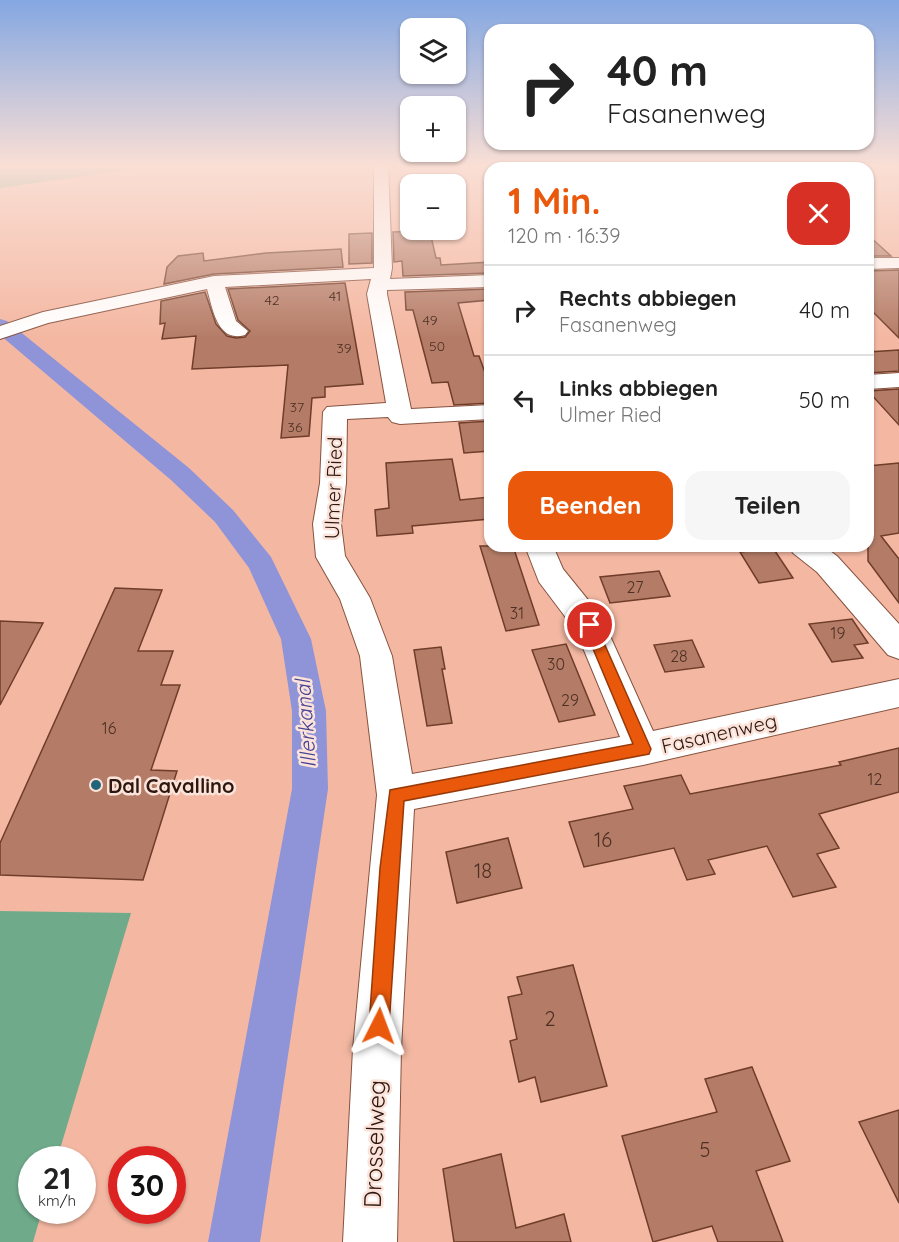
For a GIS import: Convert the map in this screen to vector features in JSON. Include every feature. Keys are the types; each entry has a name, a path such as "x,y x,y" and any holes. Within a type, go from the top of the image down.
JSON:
{"street":[{"path":"380,222 378,301 399,409"},
{"path":"882,264 899,280"},
{"path":"0,333 38,320 158,291 214,282 380,279 484,281"},
{"path":"214,282 227,324 238,331"},
{"path":"874,382 899,380"},
{"name":"Ulmer Ried","path":"396,795 376,656 355,597 331,557 327,524 333,483 335,412 399,409 400,417 484,412"},
{"path":"541,552 550,574 590,625 643,749"},
{"path":"810,552 827,564 899,646"},
{"name":"Fasanenweg","path":"396,795 643,749 899,693"},
{"name":"Drosselweg","path":"370,1242 377,1049 396,795"}],"green space":[{"path":"0,911 131,913 61,1146 18,1146 18,1224 38,1224 33,1242 0,1242"}],"building":[{"path":"393,232 400,232 400,240 432,240 436,258 440,258 441,265 484,262 484,273 403,276 402,261 394,262"},
{"path":"372,233 372,263 349,264 349,234"},
{"path":"874,240 891,256 874,256"},
{"path":"341,249 343,267 214,274 164,284 167,267 178,256 203,253 204,261 266,253"},
{"path":"899,270 899,338 874,313 874,271"},
{"path":"345,283 363,384 325,387 325,397 312,398 309,436 281,438 288,365 192,369 196,336 162,339 165,323 160,324 161,301 205,292 216,324 227,336 236,338 245,337 250,331 238,320 228,289"},
{"path":"484,289 484,301 458,303 474,356 479,356 484,370 484,403 454,405 448,382 432,383 413,310 406,310 405,292"},
{"path":"899,350 899,371 874,373 874,352"},
{"path":"899,389 899,425 874,398 874,391"},
{"path":"484,421 484,451 464,453 459,423"},
{"path":"452,459 460,500 484,498 484,520 412,526 413,533 377,536 375,510 389,508 386,463"},
{"path":"899,463 899,533 881,536 899,559 899,603 868,561 868,552 874,552 874,465"},
{"path":"480,546 484,546 484,552 515,552 539,625 506,631"},
{"path":"740,552 776,552 793,578 759,583"},
{"path":"659,571 670,596 610,603 600,577"},
{"path":"115,588 162,590 138,651 173,651 161,685 180,685 151,770 177,771 143,880 0,875 0,843"},
{"path":"852,619 868,643 854,645 863,658 832,662 809,624"},
{"path":"0,621 43,623 0,705"},
{"path":"692,640 704,667 665,672 654,645"},
{"path":"566,644 595,715 559,722 532,650"},
{"path":"441,647 445,669 442,669 452,723 427,726 414,650"},
{"path":"899,748 899,792 819,814 839,848 817,854 836,887 793,897 767,846 708,860 715,874 687,880 674,848 584,867 569,822 633,809 624,786 681,775 690,794 841,765 839,762"},
{"path":"508,838 522,888 457,903 446,852"},
{"path":"573,965 607,1086 541,1102 535,1077 519,1082 510,1041 517,1039 508,997 522,994 517,977"},
{"path":"752,1067 790,1161 756,1171 783,1242 718,1242 712,1226 653,1242 622,1136 717,1112 705,1079"},
{"path":"899,1110 899,1203 859,1122"},
{"path":"501,1154 516,1228 564,1214 571,1242 454,1242 443,1169"}],"waterway":[{"name":"Illerkanal","path":"0,325 180,474 224,516 261,564 296,639 309,711 310,789 234,1242"}],"place":[{"name":"Dal Cavallino","path":"96,785"}],"route":[{"path":"379,1026 396,795 643,749 590,625"}]}
